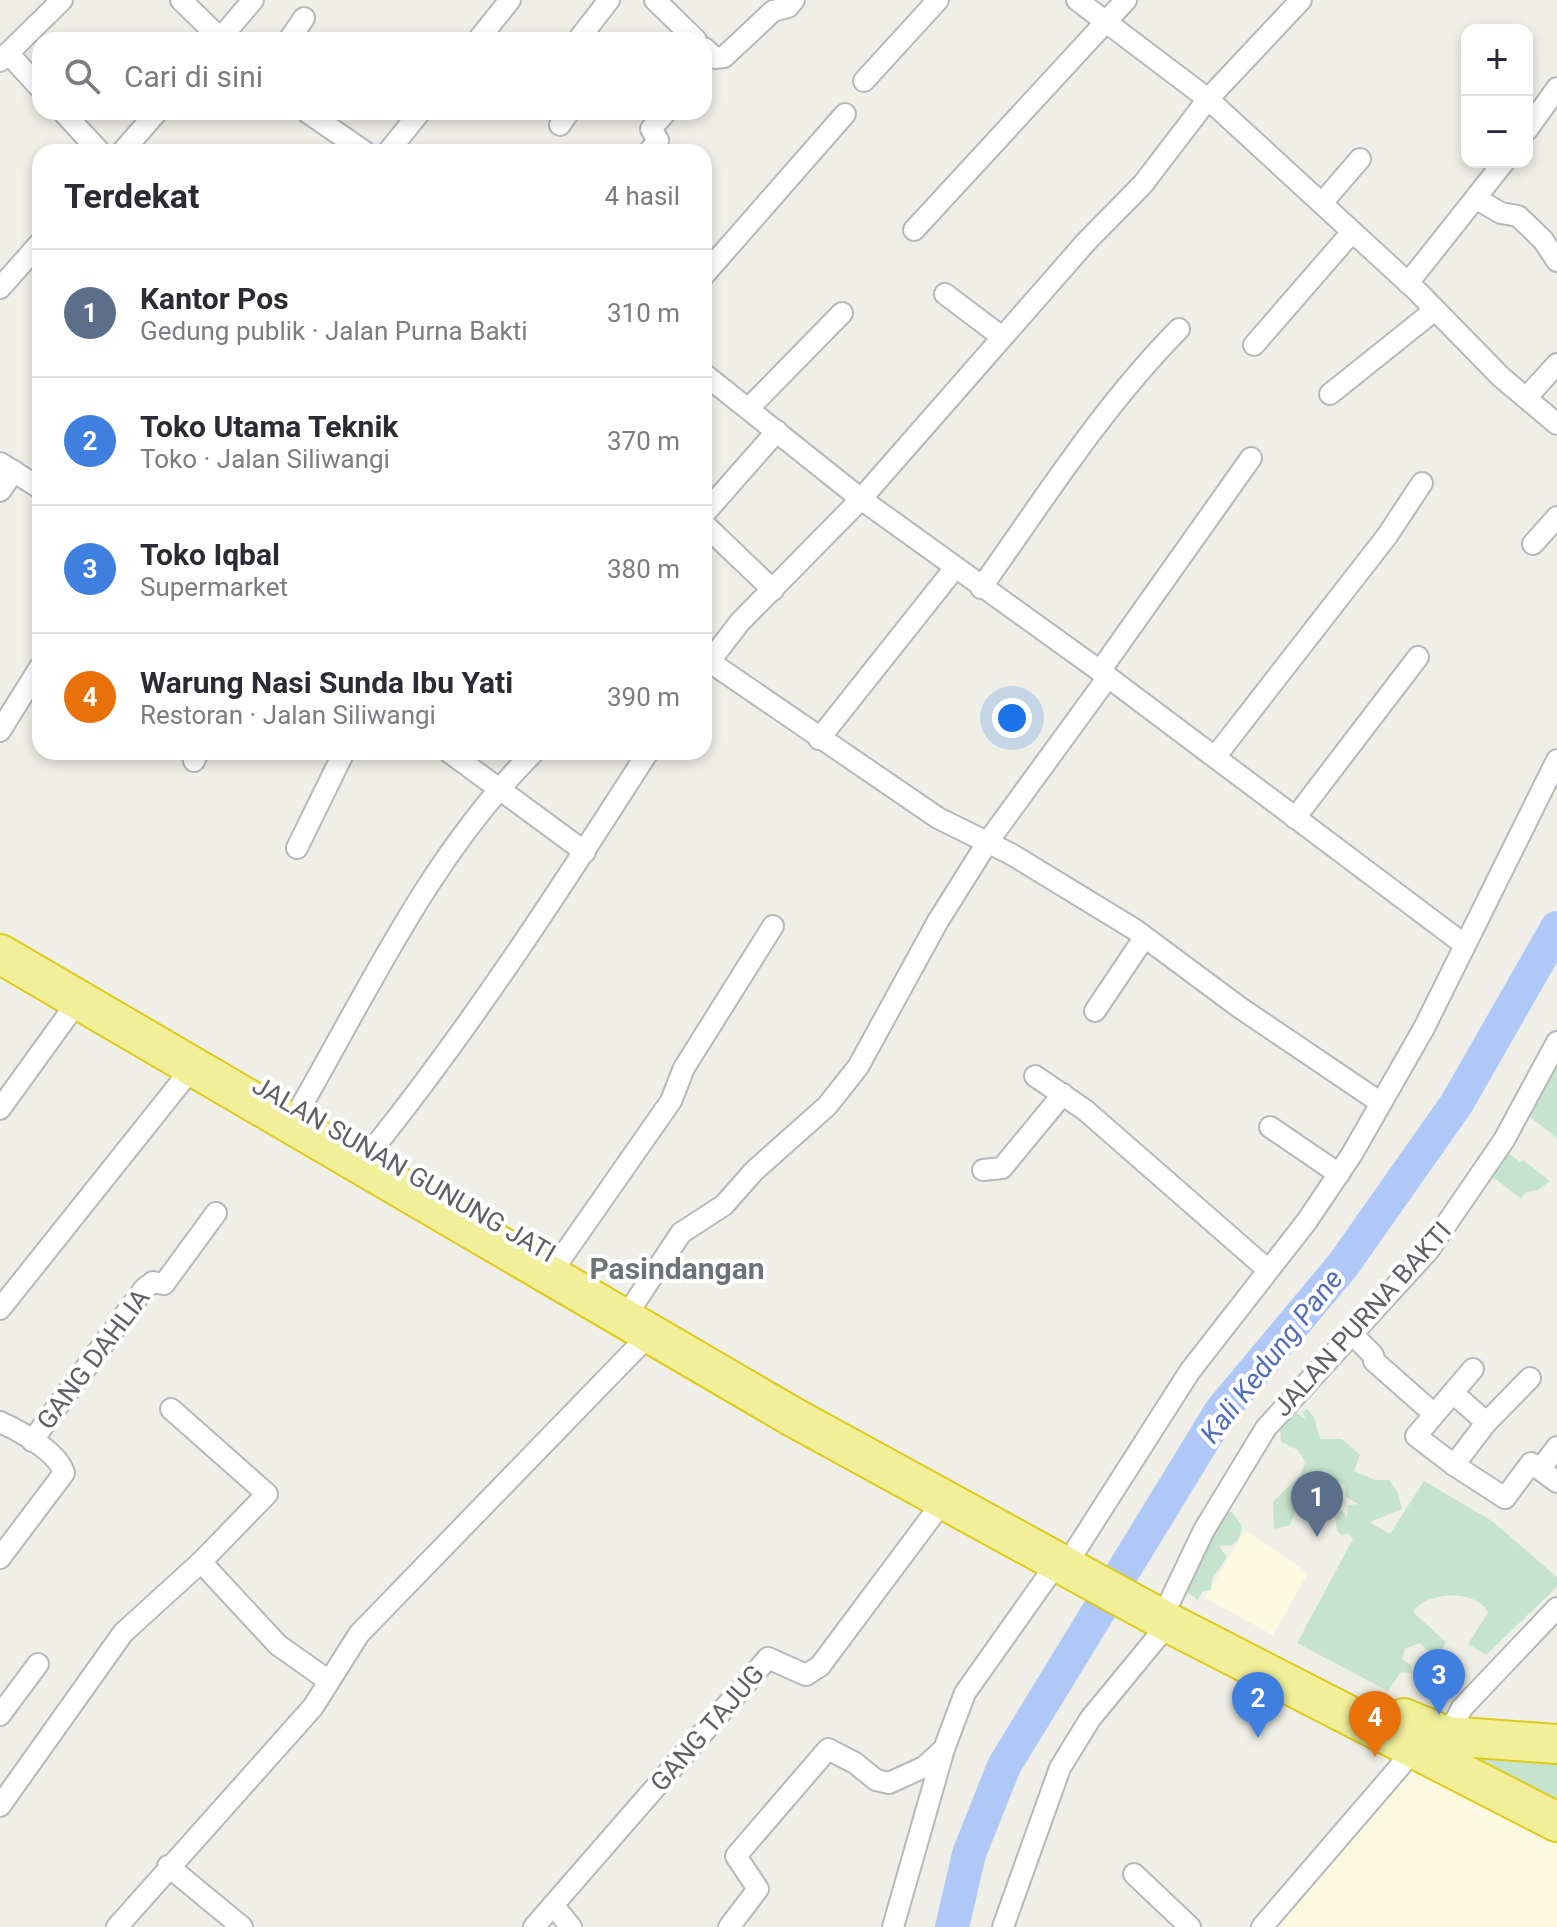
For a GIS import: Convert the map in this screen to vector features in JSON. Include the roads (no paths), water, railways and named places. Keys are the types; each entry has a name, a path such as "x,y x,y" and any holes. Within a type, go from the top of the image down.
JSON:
{"highway":[{"path":"0,929 43,968 88,1000 198,1060 636,1319 1164,1608 1420,1727 1431,1742 1557,1822"},
{"path":"0,954 43,968"},
{"name":"JALAN SUNAN GUNUNG JATI","path":"198,1060 372,1150 560,1260 636,1319"},
{"path":"905,1466 944,1500 1072,1559"},
{"path":"1431,1742 1557,1744"}],"street":[{"path":"32,81 4,57 62,0"},
{"path":"181,0 213,32"},
{"path":"227,32 253,0"},
{"path":"484,32 510,0"},
{"path":"584,32 609,0"},
{"path":"655,0 688,32"},
{"path":"864,81 938,0"},
{"path":"1077,0 1208,99 1557,424"},
{"path":"914,230 1126,0"},
{"path":"712,659 740,622 861,499 1002,337 1143,184 1208,99 1301,0"},
{"path":"712,57 724,57 773,11 791,3"},
{"path":"294,32 304,18"},
{"path":"1533,122 1557,88"},
{"path":"712,266 845,114"},
{"path":"70,120 93,144"},
{"path":"129,144 150,120"},
{"path":"317,120 348,144"},
{"path":"394,144 414,120"},
{"path":"655,144 658,140 651,129 659,120"},
{"path":"1322,203 1360,159"},
{"path":"1408,283 1500,168"},
{"path":"1477,199 1501,213 1518,216 1543,240 1557,261"},
{"path":"1254,345 1352,232"},
{"path":"0,288 32,252"},
{"path":"945,294 1002,337"},
{"path":"1330,394 1435,310"},
{"path":"749,408 842,313"},
{"path":"981,588 1082,445 1129,385 1179,329"},
{"path":"1526,398 1557,364"},
{"path":"712,380 954,569 1104,674 1465,945"},
{"path":"712,505 777,431"},
{"path":"117,1927 168,1866 313,1707 359,1634 636,1319 681,1233 724,1205 754,1171 827,1106 858,1067 938,921 987,843 1251,458"},
{"path":"0,491 7,467 32,483"},
{"path":"1215,757 1387,536 1422,483"},
{"path":"1533,544 1557,517"},
{"path":"712,532 773,590"},
{"path":"819,739 954,569"},
{"path":"1295,818 1418,657"},
{"path":"712,669 938,818 1011,854 1144,938 1381,1103"},
{"path":"0,731 32,680"},
{"path":"297,848 340,760"},
{"path":"460,760 585,852"},
{"path":"299,1110 407,918 501,789 527,760"},
{"path":"372,1150 421,1089 585,852 643,760"},
{"path":"893,1927 944,1749 965,1693 1072,1559 1190,1371 1307,1221 1339,1174 1381,1103 1465,945 1557,760"},
{"path":"560,1260 671,1101 684,1068 773,926"},
{"path":"1095,1011 1144,938"},
{"path":"0,1109 88,1000"},
{"name":"JALAN PURNA BAKTI","path":"1003,1927 1060,1768 1164,1608 1204,1530 1266,1428 1428,1251 1450,1222 1504,1140 1557,1042"},
{"path":"0,1309 198,1060"},
{"path":"1035,1076 1063,1094 1267,1269"},
{"path":"983,1170 1002,1168 1063,1094"},
{"path":"1270,1127 1339,1174"},
{"name":"GANG DAHLIA","path":"32,1441 144,1289 153,1282 164,1284 216,1213"},
{"path":"1351,1333 1373,1355 1374,1361 1434,1414"},
{"path":"1473,1369 1416,1436 1505,1498 1527,1465 1541,1468 1557,1482"},
{"path":"1454,1465 1486,1422 1530,1378"},
{"path":"1453,1393 1486,1422"},
{"path":"0,1806 123,1633 201,1562 267,1494 171,1409"},
{"path":"0,1422 32,1441 61,1466 64,1473 0,1558"},
{"path":"1541,1468 1557,1447"},
{"name":"GANG TAJUG","path":"534,1927 768,1658 806,1675 820,1666 944,1500"},
{"path":"201,1562 278,1645 329,1681"},
{"path":"1262,1927 1557,1608"},
{"path":"0,1715 38,1664"},
{"path":"729,1927 758,1889 736,1856 828,1749 855,1763 876,1780 889,1783 924,1767 944,1749"},
{"path":"168,1866 242,1927"},
{"path":"1134,1874 1190,1927"},
{"path":"553,1905 571,1927"}],"waterway":[{"name":"Kali Kedung Pane","path":"952,1927 969,1854 1004,1766 1221,1411 1343,1265 1457,1103 1557,928"}],"place":[{"name":"Kantor Pos","path":"1317,1537"},
{"name":"Toko Iqbal","path":"1439,1715"},
{"name":"Toko Utama Teknik","path":"1258,1738"},
{"name":"Warung Nasi Sunda Ibu Yati","path":"1375,1757"}],"district":[{"name":"Pasindangan","path":"677,1269"}]}
